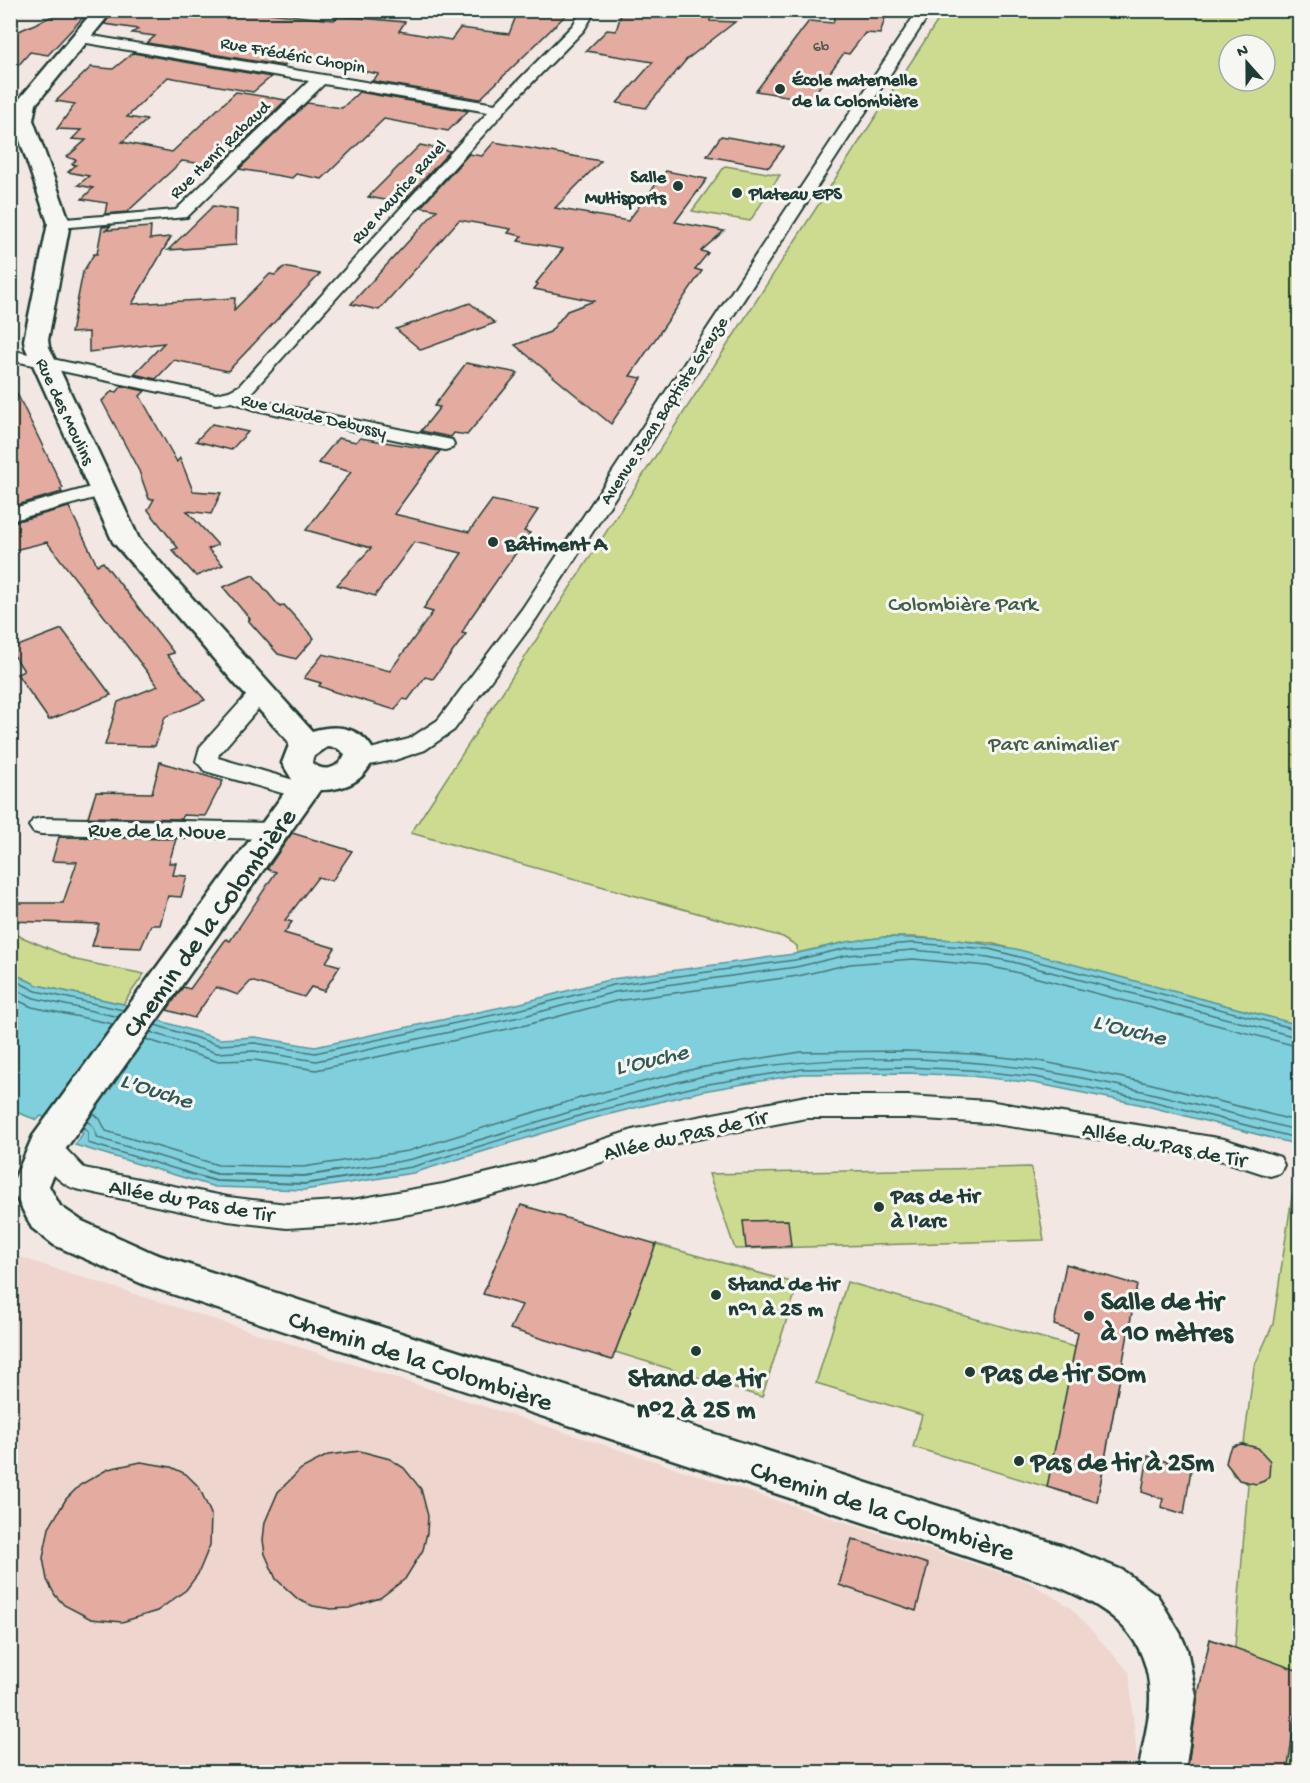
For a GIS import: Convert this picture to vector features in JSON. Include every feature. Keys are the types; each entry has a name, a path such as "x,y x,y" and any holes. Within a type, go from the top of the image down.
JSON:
{"street":[{"path":"59,224 23,120 26,103 104,10"},
{"name":"Rue Maurice Ravel","path":"234,396 245,390 499,109 579,27 590,10"},
{"name":"Avenue Jean Baptiste Greuze","path":"359,759 416,746 433,737 446,725 529,614 926,10"},
{"name":"Rue Frédéric Chopin","path":"81,38 499,109"},
{"name":"Rue Henri Rabaud","path":"59,224 181,214 320,79"},
{"name":"Rue des Moulins","path":"59,224 36,340 42,361 102,490 127,542 301,737 305,746"},
{"name":"Rue Claude Debussy","path":"10,355 216,399 234,396 256,405 445,444"},
{"path":"10,515 102,490"},
{"path":"270,702 208,752 207,761 213,766 307,784 338,777 352,770 359,759 358,748 354,744 334,737 319,739 305,746 297,757 297,763 307,784"},
{"name":"Rue des Moulins","path":"270,702 334,737"},
{"name":"Chemin de la Colombière","path":"307,784 46,1148 20,1188 46,1216 68,1233 145,1269 1063,1567 1106,1585 1142,1611 1164,1649 1173,1696 1162,1773"},
{"name":"Rue de la Noue","path":"41,826 274,831"},
{"name":"Allée du Pas de Tir","path":"46,1148 76,1178 228,1209 287,1216 352,1212 443,1196 533,1173 636,1140 806,1107 908,1107 988,1112 1105,1129 1224,1150 1270,1165"}],"shaded area":[{"path":"10,1254 1027,1581 1070,1607 1129,1672 1138,1772 11,1772"}],"green space":[{"name":"Colombière Park","path":"944,11 1299,11 1299,1025 990,943 885,937 847,942 797,953 797,946 783,937 411,833"},
{"name":"Plateau EPS","path":"725,166 780,175 750,221 692,211"},
{"path":"10,932 76,960 144,974 123,1004 37,985 11,972"},
{"path":"1299,1149 1299,1772 1183,1772 1210,1639 1235,1647 1248,1484 1233,1475 1227,1459 1233,1446 1244,1443 1254,1367 1273,1324"},
{"name":"Pas de tir à l'arc","path":"1031,1167 1044,1240 735,1249 709,1174"},
{"path":"656,1244 798,1284 762,1397 615,1352"},
{"name":"Pas de tir 50m","path":"847,1282 1123,1361 1097,1502 913,1447 922,1415 816,1383"}],"water":[{"name":"L'Ouche","path":"885,937 957,940 1016,949 1299,1025 1299,1145 1143,1105 1034,1083 971,1076 907,1073 802,1074 703,1091 586,1120 413,1173 304,1190 215,1187 75,1145 83,1133 41,1116 37,1120 11,1110 10,972 37,985 127,1005 154,1019 220,1039 255,1037 315,1047 521,1003 612,979 794,954 847,942"}],"building":[{"path":"66,10 90,10 48,55 30,52 10,75 10,35"},
{"path":"115,10 187,10 222,15 226,10 240,10 334,20 339,16 405,22 399,31 451,40 460,28 509,34 516,16 532,17 534,10 571,10 480,99 372,81 379,74 318,63 292,59 284,66 147,43 155,36 132,33 138,29 104,24"},
{"path":"708,10 708,14 711,14 710,21 735,22 686,60 646,108 617,103 653,62 586,51 607,30 616,31 622,11"},
{"path":"836,11 886,15 880,34 865,33 849,54 844,53 810,100 756,91 809,21 833,23"},
{"path":"133,53 271,77 253,92 168,77 127,117 147,120 122,142 172,152 236,92 286,100 218,166 182,161 127,212 105,214 107,203 82,199 93,188 78,185 89,176 68,172 76,165 72,164 76,160 67,157 86,140 72,139 81,130 57,129 75,104 56,101 91,67 113,69"},
{"path":"359,92 468,111 448,131 384,119 322,179 296,174 292,178 239,169 307,103 342,108"},
{"path":"721,136 784,147 769,167 707,156"},
{"path":"494,142 601,161 555,208 628,221 666,171 707,179 675,222 724,231 701,251 708,253 695,269 702,271 630,376 642,378 611,424 515,345 550,332 567,311 594,301 534,289 538,284 536,283 563,249 518,241 522,236 508,233 511,229 459,220 379,310 351,304 437,210 421,207 469,154 482,156"},
{"path":"420,145 450,151 402,203 368,197"},
{"path":"213,206 237,210 236,245 168,250"},
{"path":"111,226 106,230 151,227 150,239 171,237 132,304 235,298 234,310 270,274 275,275 284,267 320,274 228,371 174,360 156,379 134,374 164,343 89,352 89,332 71,333 83,272 94,254 97,254 102,227"},
{"path":"470,303 495,323 421,350 396,329"},
{"path":"466,363 518,373 467,435 454,433 451,437 421,431 440,407 434,406"},
{"path":"10,379 63,488 60,489 62,492 10,507 10,434 13,434 10,429"},
{"path":"122,386 145,391 140,396 177,462 180,458 193,491 221,493 211,514 187,511 218,545 208,549 223,565 196,576 172,550 178,548 148,510 154,499 149,499 139,471 102,401 112,391 117,392"},
{"path":"212,424 248,432 231,450 196,441"},
{"path":"338,438 356,442 360,438 440,451 394,514 469,532 492,500 538,510 524,531 530,533 469,620 462,633 466,634 433,679 425,677 408,700 403,699 395,710 335,692 319,686 321,683 304,678 323,654 390,671 433,612 423,609 462,553 414,542 375,596 337,585 371,548 306,530 351,472 318,463"},
{"path":"69,507 97,565 103,562 174,653 167,655 205,700 165,717 155,746 105,745 118,702 158,686 47,542 10,551 10,523"},
{"path":"253,575 280,607 284,605 314,638 296,659 278,654 223,587"},
{"path":"62,629 111,695 49,720 17,674 24,671 10,649"},
{"path":"160,762 223,781 205,816 183,815 182,819 88,817 96,792 152,793"},
{"path":"292,833 352,851 332,881 318,877 285,920 292,922 284,933 335,948 326,962 340,966 324,991 311,987 304,997 251,981 238,995 216,987 194,1018 167,1010 183,987 190,989 226,939 230,941 276,872 267,869"},
{"path":"59,837 176,839 169,863 176,863 173,875 187,876 181,897 168,896 160,925 151,925 141,948 92,946 99,924 10,921 10,903 63,903 77,862 52,861"},
{"path":"521,1205 656,1244 612,1360 510,1329 522,1305 483,1294"},
{"path":"788,1220 791,1246 746,1248 743,1221"},
{"path":"1066,1264 1137,1285 1097,1502 1047,1487 1078,1333 1054,1325"},
{"path":"1242,1444 1258,1448 1270,1461 1269,1476 1264,1481 1256,1484 1239,1480 1226,1463 1233,1446"},
{"path":"360,1451 390,1459 404,1468 421,1489 428,1516 423,1550 405,1579 380,1598 349,1608 331,1609 313,1606 299,1600 276,1579 265,1554 263,1540 265,1522 278,1492 301,1469 328,1455"},
{"path":"1148,1456 1191,1469 1184,1514 1161,1507 1163,1499 1142,1492"},
{"path":"141,1462 171,1467 186,1474 199,1487 211,1514 210,1545 198,1574 186,1590 157,1611 122,1622 91,1619 64,1605 55,1595 47,1580 43,1558 49,1528 66,1499 80,1485 108,1469"},
{"path":"852,1539 928,1564 916,1611 839,1585"},
{"path":"1210,1639 1299,1671 1299,1690 1287,1773 1187,1773 1198,1695"}],"place":[{"name":"École maternelle de la Colombière","path":"780,89"},
{"name":"Salle Multisports","path":"678,186"},
{"name":"Plateau EPS","path":"737,193"},
{"name":"Bâtiment A","path":"493,542"},
{"name":"Pas de tir à l'arc","path":"879,1207"},
{"name":"Stand de tir n°1 à 25 m","path":"716,1295"},
{"name":"Salle de tir à 10 mètres","path":"1089,1316"},
{"name":"Stand de tir n°2 à 25 m","path":"696,1351"},
{"name":"Pas de tir 50m","path":"970,1372"},
{"name":"Pas de tir à 25m","path":"1019,1461"}],"park label":[{"name":"Parc animalier","path":"1053,742"}]}
